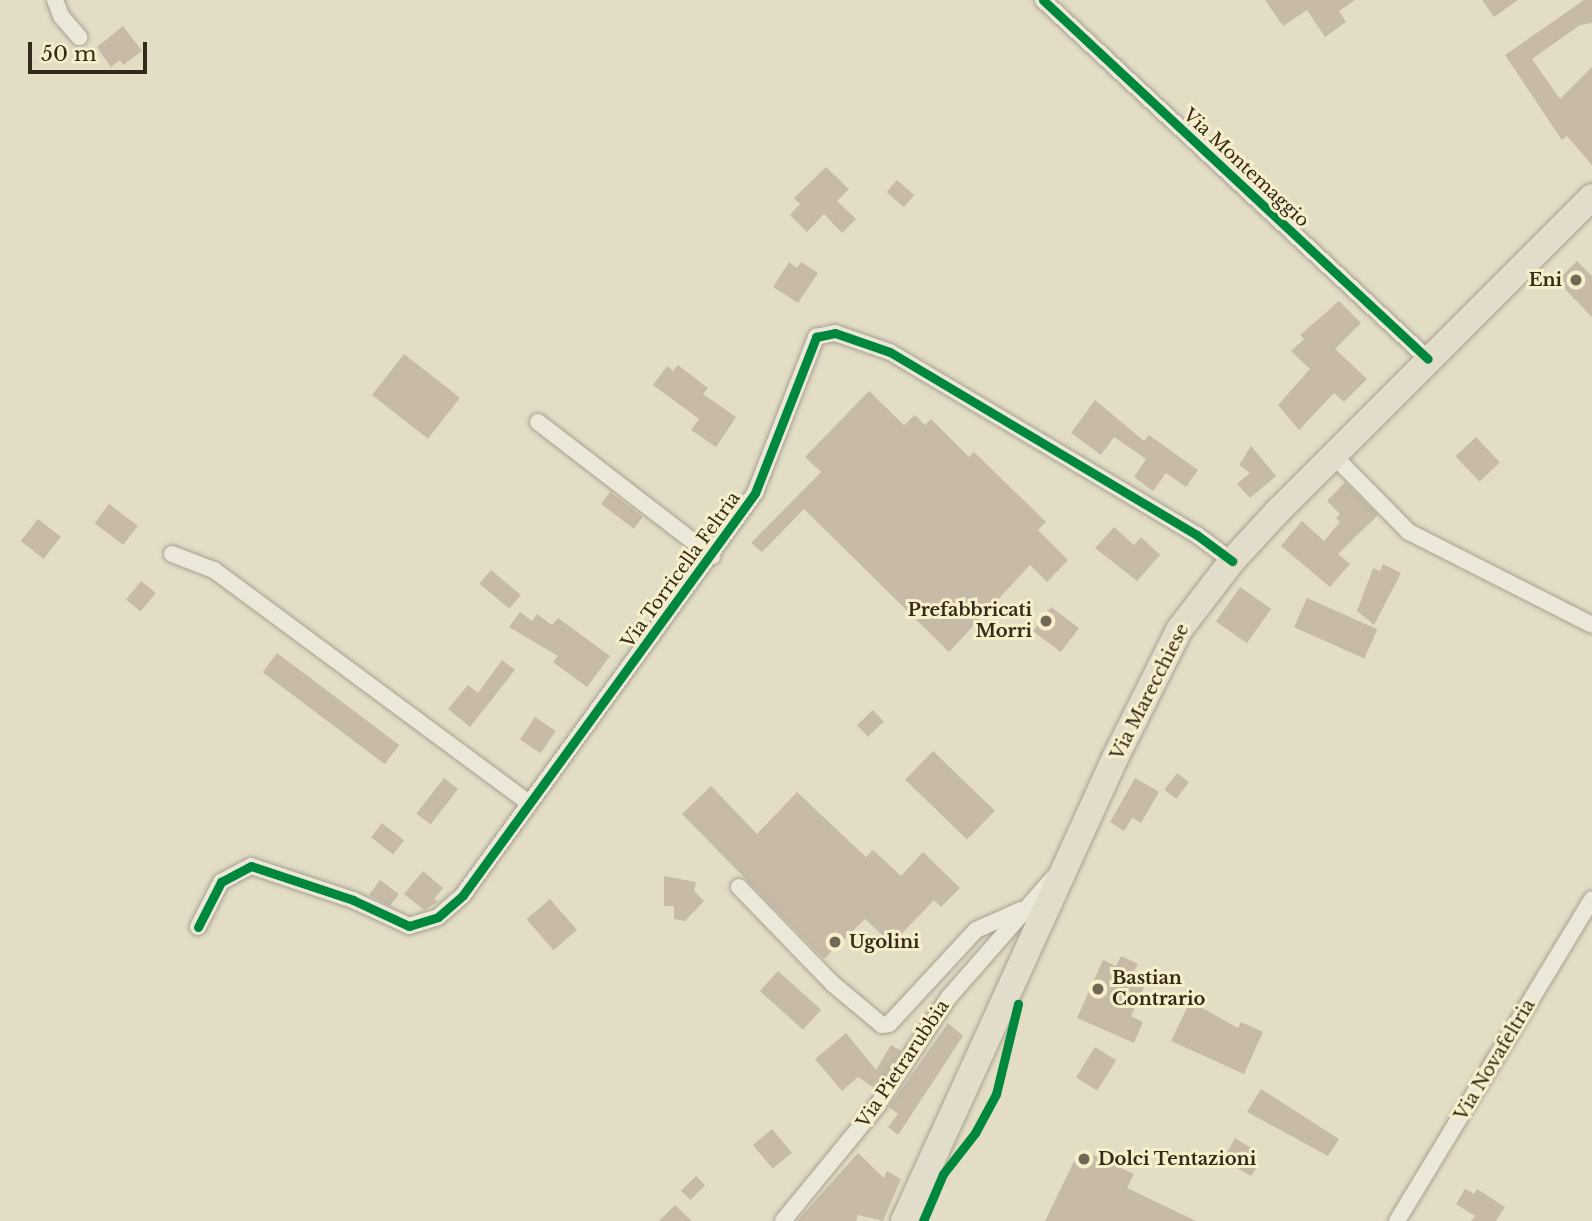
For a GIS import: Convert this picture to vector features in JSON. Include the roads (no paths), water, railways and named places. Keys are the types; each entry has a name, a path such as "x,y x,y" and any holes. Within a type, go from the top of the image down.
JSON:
{"main road":[{"name":"Via Marecchiese","path":"905,1221 1068,863 1179,630 1232,561 1333,455 1592,197"}],"street":[{"path":"55,0 61,16 79,37"},
{"name":"Via Montemaggio","path":"1043,0 1428,359"},
{"name":"Via Torricella Feltria","path":"198,926 221,882 251,866 353,900 409,926 438,917 463,895 712,556 755,493 816,337 835,333 890,352 1197,535 1232,561"},
{"name":"Via Torricella Feltria","path":"538,422 712,556"},
{"path":"1333,455 1409,532 1592,625"},
{"path":"172,554 214,570 529,803"},
{"name":"Via Pietrarubbia","path":"783,1221 877,1106 949,997 1024,909 1068,863"},
{"name":"Via Pietrarubbia","path":"739,887 833,984 882,1025 889,1024 976,930 1024,909"},
{"name":"Via Novafeltria","path":"1397,1221 1592,899"}],"place":[{"name":"Eni","path":"1576,280"},
{"name":"Prefabbricati Morri","path":"1046,621"},
{"name":"Ugolini","path":"835,942"},
{"name":"Bastian Contrario","path":"1098,989"},
{"name":"Dolci Tentazioni","path":"1084,1159"}]}
